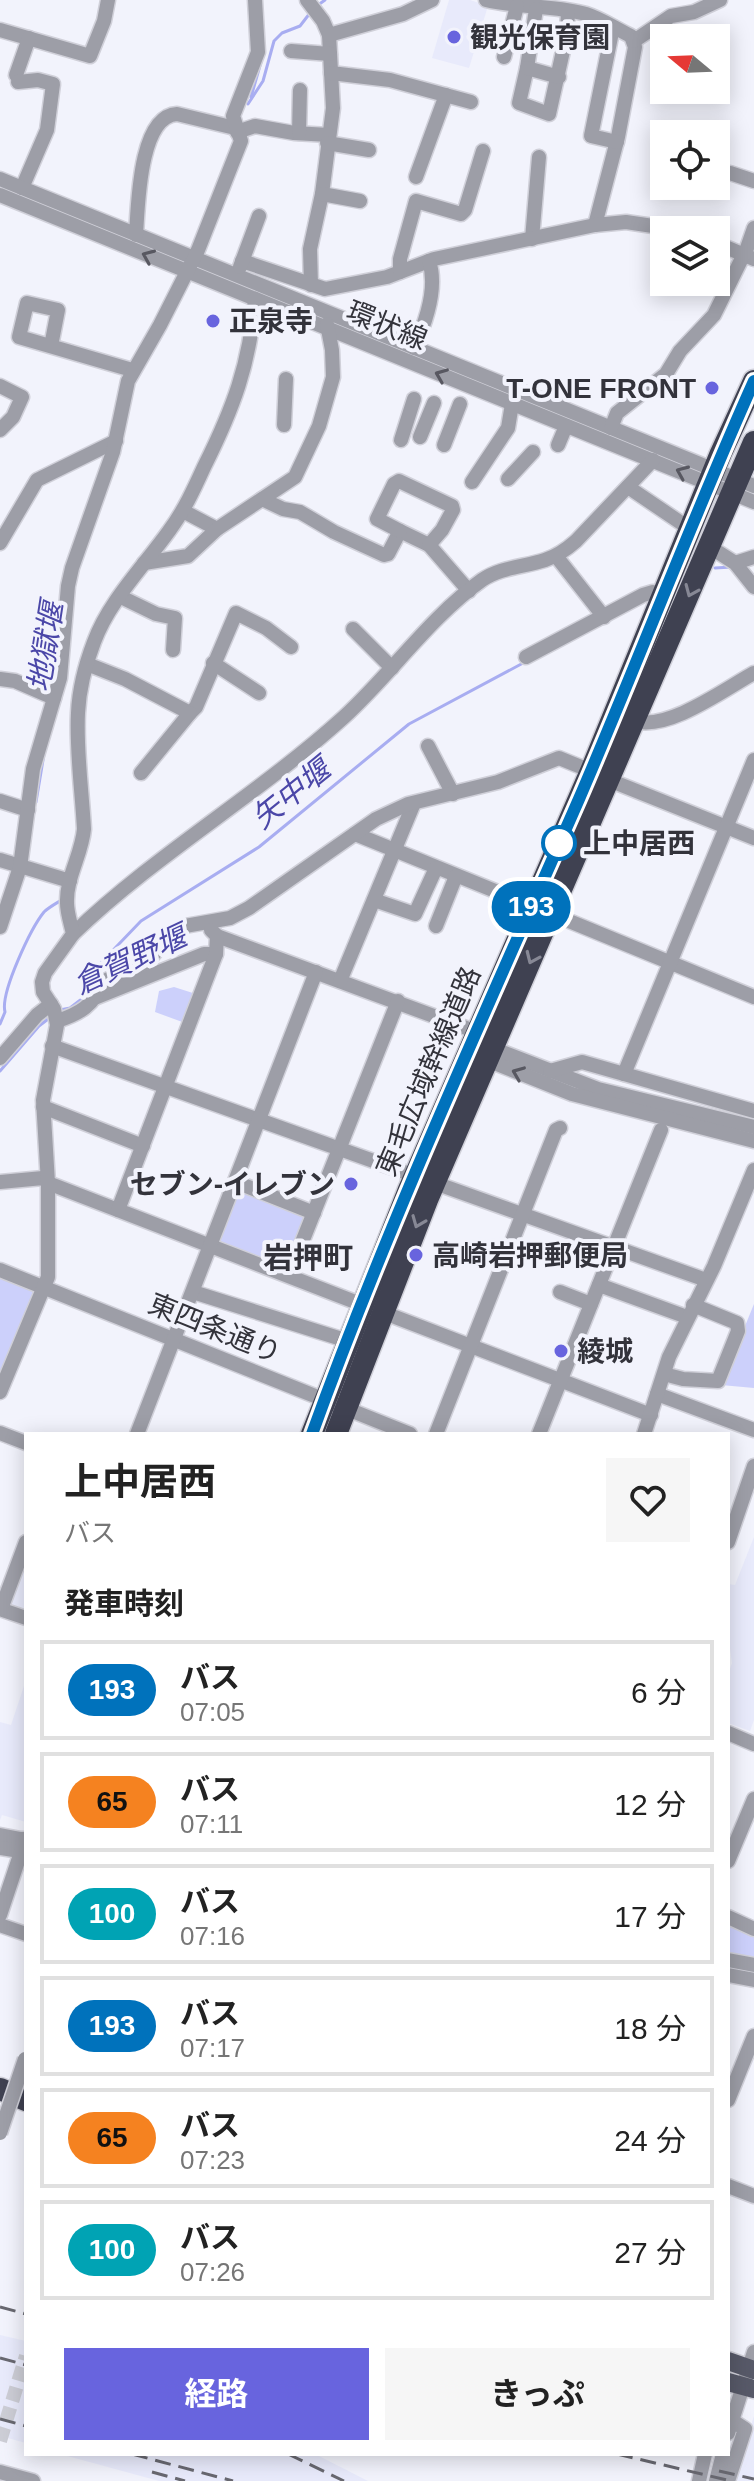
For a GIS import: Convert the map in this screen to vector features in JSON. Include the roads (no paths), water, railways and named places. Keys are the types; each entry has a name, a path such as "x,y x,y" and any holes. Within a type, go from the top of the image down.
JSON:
{"highway":[{"name":"東毛広域幹線道路","path":"314,1432 335,1404 424,1179 600,776 663,594 754,381"},
{"name":"東毛広域幹線道路","path":"600,776 635,721 710,547 742,486 754,442"},
{"name":"東毛広域幹線道路","path":"336,1432 335,1404 348,1341 372,1308"},
{"path":"0,2089 24,2099"},
{"path":"0,2107 24,2114"}],"main road":[{"path":"730,2361 752,2363"}],"street":[{"path":"0,30 90,56 104,21 108,0"},
{"path":"0,927 20,867 33,769 62,665 68,586 116,441 132,370 160,325 194,258 241,141 233,116 258,52 255,0"},
{"path":"144,563 188,556 217,529 295,477 314,440 333,377 329,330 310,249 322,194 333,108 329,35 307,0"},
{"path":"329,35 403,14 432,0"},
{"path":"486,0 583,13 634,41 617,142 595,225"},
{"path":"634,41 671,16 694,12 720,0"},
{"path":"504,57 517,6"},
{"path":"536,9 519,103 549,114 559,77 568,11"},
{"path":"613,27 591,136 617,142"},
{"path":"22,188 47,130 53,84 17,78 29,38"},
{"path":"291,51 330,54"},
{"path":"527,68 559,77"},
{"path":"331,73 390,80 471,102"},
{"path":"299,133 300,90"},
{"path":"416,177 446,95"},
{"path":"136,235 146,149 157,124 168,114 236,130 255,126 299,133 369,150"},
{"path":"400,272 400,259 416,201 461,214 465,210 483,151"},
{"path":"532,239 539,157"},
{"path":"730,173 754,181"},
{"name":"環状線","path":"0,179 194,258 240,268 322,310 611,428 713,477"},
{"path":"322,194 360,201"},
{"name":"環状線","path":"0,195 566,426 653,460 742,486 754,502"},
{"path":"259,216 240,268 317,287 373,281 429,261 595,225 626,222 650,226"},
{"path":"611,428 617,413 666,374 680,351 714,315 749,256 754,228"},
{"path":"730,249 749,256"},
{"path":"414,348 425,319 434,276 429,261"},
{"path":"73,934 67,905 84,829 78,713 87,664 98,634 121,597 183,511 219,437 242,380 252,338 255,299"},
{"path":"51,346 132,370"},
{"path":"284,425 286,379"},
{"path":"0,386 22,397 13,417 0,430"},
{"path":"401,440 414,399"},
{"path":"420,437 434,403"},
{"path":"444,445 460,404"},
{"path":"472,482 508,428 512,404"},
{"path":"558,445 566,426"},
{"path":"0,543 37,480 116,441"},
{"path":"508,479 533,452"},
{"path":"0,1392 48,1277 48,1183 43,1107 57,1021 43,992 45,973 73,934 132,883 255,790 344,717 469,591 501,570 556,556 576,541 653,460"},
{"path":"429,545 442,530 453,510 452,506 399,481 394,484 377,519 429,545 469,591"},
{"path":"628,487 690,529"},
{"path":"262,499 283,509 300,512 384,555 388,554 400,531"},
{"path":"183,511 217,529"},
{"path":"710,547 735,563 754,587"},
{"path":"556,556 604,617"},
{"path":"735,563 754,557"},
{"path":"526,657 643,595 653,592 663,594"},
{"path":"121,597 175,618 173,650"},
{"path":"141,773 196,707 236,613 266,628 291,647"},
{"path":"156,631 161,615"},
{"path":"353,629 392,668"},
{"path":"213,663 259,693"},
{"path":"87,664 125,679 190,713"},
{"path":"635,721 651,725 679,715 754,673"},
{"path":"0,679 79,702"},
{"path":"428,746 453,794"},
{"path":"99,992 102,982 147,962 172,933 185,926 230,918 249,908 376,819 414,803 498,782 559,758 754,838"},
{"path":"624,1074 754,760"},
{"path":"0,801 28,810"},
{"path":"340,981 414,803"},
{"path":"355,834 754,997"},
{"path":"0,860 70,881"},
{"path":"374,900 415,914 436,868"},
{"path":"436,926 456,876"},
{"path":"205,924 217,944 316,972 398,1001 572,1094 754,1141"},
{"path":"57,1021 77,1014 99,992 204,954 217,944"},
{"path":"118,1210 217,944"},
{"path":"138,1432 316,972"},
{"path":"289,1275 398,1001"},
{"path":"0,1058 37,1015 51,1004"},
{"path":"52,1046 706,1280"},
{"path":"482,1046 617,1094 754,1127"},
{"path":"549,1071 582,1062 754,1111"},
{"path":"43,1107 143,1146"},
{"path":"437,1432 556,1130 560,1128"},
{"path":"540,1432 661,1130"},
{"path":"645,1432 690,1311 754,1170"},
{"path":"0,1182 43,1178 48,1183 651,1415"},
{"path":"236,1182 314,1213"},
{"name":"東四条通り","path":"0,1270 405,1432"},
{"path":"599,1285 737,1323 738,1331 718,1381 683,1379 664,1374"},
{"path":"193,1292 348,1341"},
{"path":"560,1292 591,1304"},
{"path":"657,1394 754,1430"},
{"path":"0,1433 24,1442"},
{"path":"730,1536 754,1466"},
{"path":"24,1547 1,1609 24,1617"},
{"path":"730,1734 754,1744"},
{"path":"730,1856 754,1799"},
{"path":"0,1835 24,1846"},
{"path":"0,1848 24,1846"},
{"path":"0,1915 24,1846"},
{"path":"730,1918 754,1929"},
{"path":"0,1925 24,1933"},
{"path":"730,1960 754,1965"},
{"path":"730,1975 754,1980"},
{"path":"730,2095 754,2036"},
{"path":"0,2133 24,2062"},
{"path":"730,2187 754,2196"},
{"path":"728,2481 745,2429 730,2418 752,2363"},
{"path":"699,2481 705,2456"},
{"path":"716,2481 722,2456"},
{"path":"0,2472 33,2481"},
{"path":"0,2479 8,2481"}],"waterway":[{"path":"318,5 325,0"},
{"path":"248,104 263,81 274,41 282,33 300,26 310,13"},
{"name":"地獄堰","path":"251,97 261,62"},
{"name":"矢中堰","path":"715,568 732,567"},
{"name":"矢中堰","path":"60,1010 70,1008 83,998 94,970 141,921 259,847 409,724 525,662"},
{"name":"地獄堰","path":"36,802 44,754"},
{"path":"0,1024 5,1012 7,991 25,946 44,912 60,901"},
{"name":"矢中堰","path":"0,1071 39,1026 52,1016"}],"tunnel":[{"path":"0,2441 24,2363"}],"railway":[{"path":"0,2307 24,2313"},
{"path":"0,2358 24,2364"},
{"path":"0,2419 24,2425"},
{"path":"139,2456 233,2481"},
{"path":"292,2456 344,2481"},
{"path":"625,2456 731,2481"},
{"path":"719,2471 754,2479"},
{"path":"152,2472 185,2481"}],"place":[{"name":"観光保育園","path":"454,37"},
{"name":"正泉寺","path":"213,321"},
{"name":"T-ONE FRONT","path":"712,388"},
{"name":"上中居西","path":"559,843"},
{"name":"セブン-イレブン","path":"351,1184"},
{"name":"高崎岩押郵便局","path":"416,1255"},
{"name":"綾城","path":"561,1351"}],"district":[{"name":"岩押町","path":"308,1258"}],"water label":[{"name":"倉賀野堰","path":"130,960"}]}
